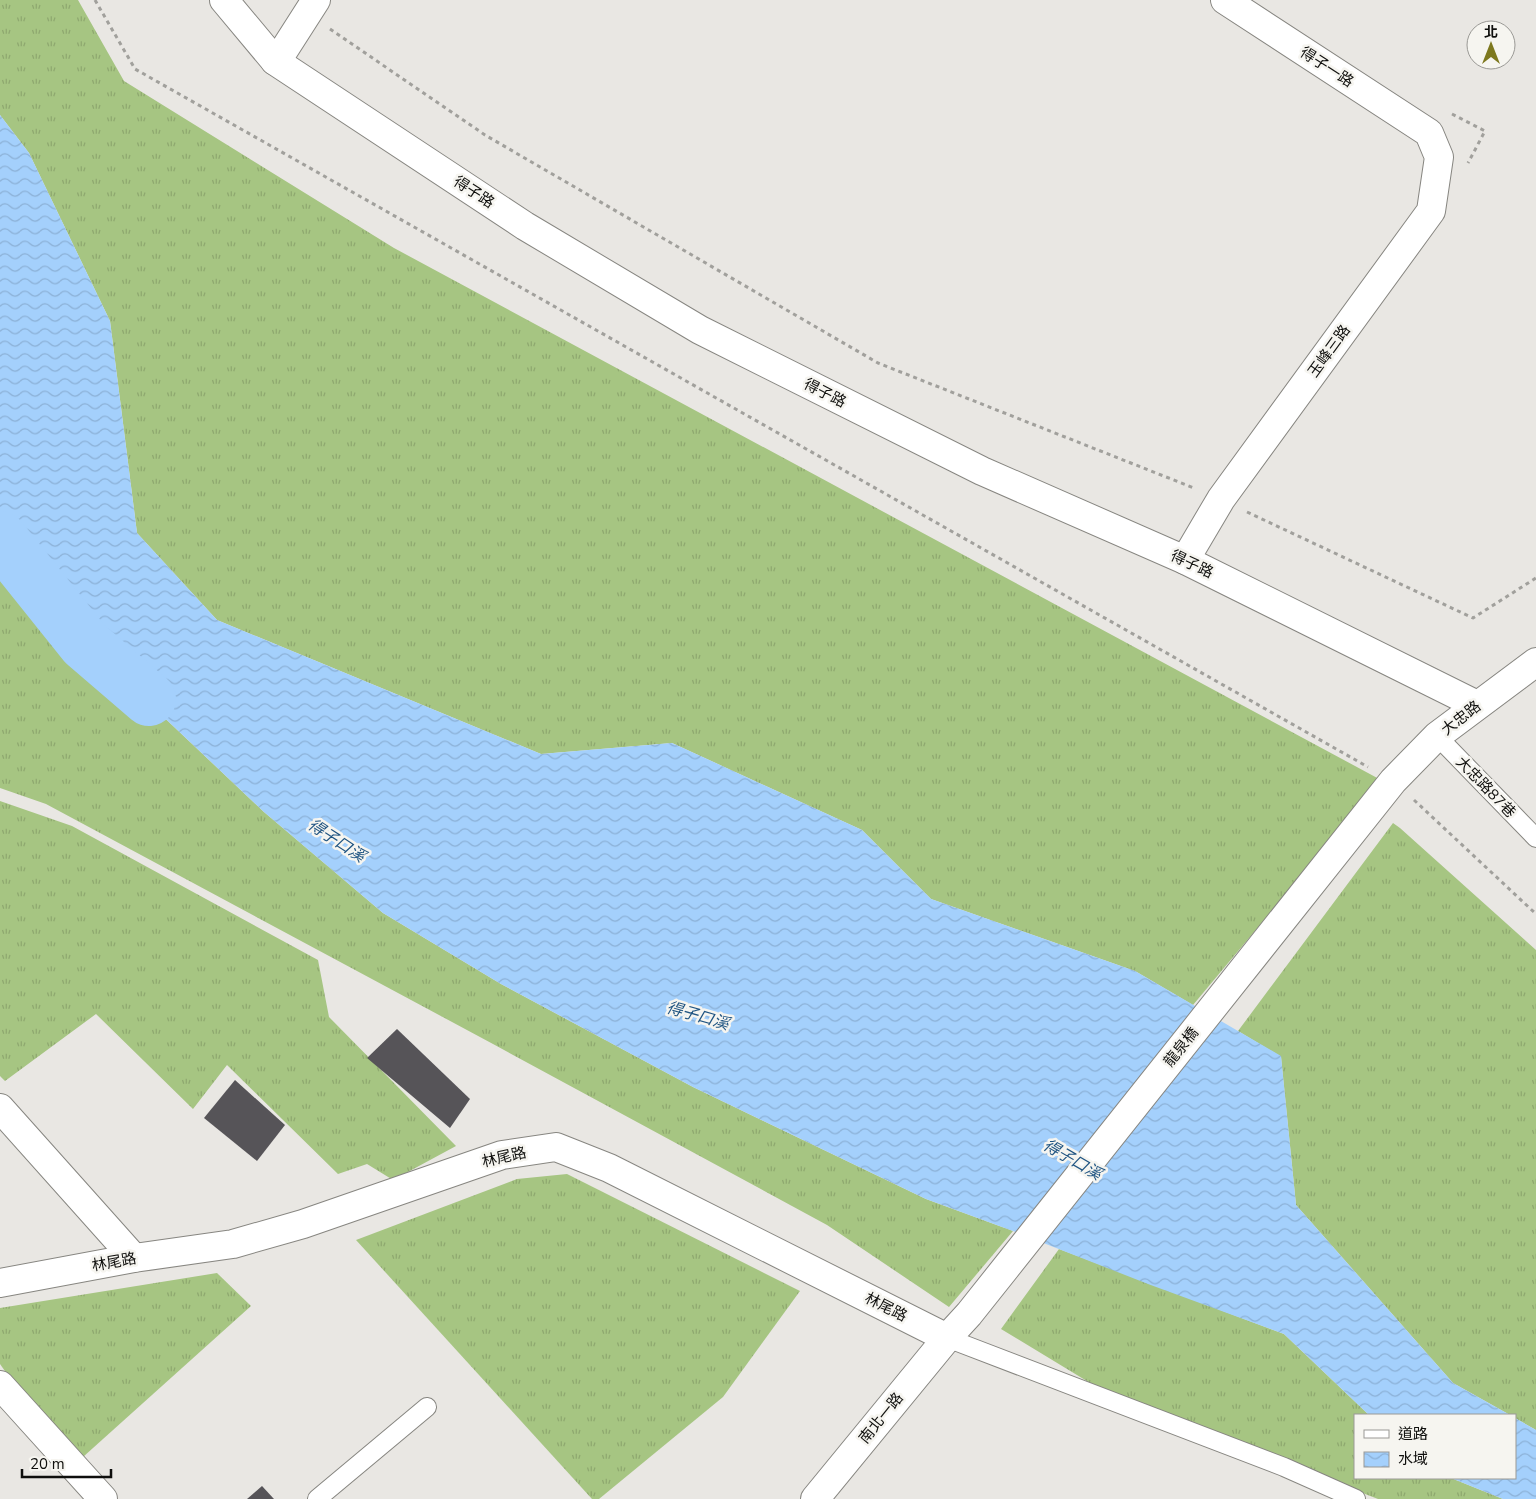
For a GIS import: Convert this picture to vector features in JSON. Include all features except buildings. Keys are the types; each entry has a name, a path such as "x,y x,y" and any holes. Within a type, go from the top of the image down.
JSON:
{"street":[{"name":"得子路","path":"224,0 275,61 525,226 700,330 982,471 1184,560 1477,706"},
{"name":"得子一路","path":"1225,0 1429,133"},
{"path":"275,61 312,7"},
{"name":"玉峰三路","path":"1184,560 1221,499 1431,211 1440,157 1429,133"},
{"name":"大忠路","path":"1393,781 1437,736 1536,662"},
{"name":"龍泉橋","path":"947,1338 970,1314 1393,781"},
{"path":"0,1108 134,1258"},
{"name":"林尾路","path":"0,1283 134,1258 233,1244 303,1224 502,1155 556,1147 609,1168 947,1338"},
{"name":"南北一路","path":"815,1499 947,1338"},
{"path":"4,1398 103,1499"}],"lane":[{"name":"大忠路87巷","path":"1437,736 1536,838"},
{"path":"947,1338 1284,1467 1356,1499"},
{"path":"317,1499 427,1406"}],"path":[{"path":"96,0 135,69 1393,781 1536,914"},
{"path":"312,7 485,136 878,363 1221,499 1473,618 1536,578"}],"green space":[{"path":"0,0 78,0 124,81 394,248 1381,780 1193,1005 1135,971 931,899 862,830 672,743 541,754 217,620 137,533 110,321 29,153 0,115"},
{"path":"0,526 78,636 264,812 383,913 501,984 693,1087 926,1199 1013,1231 949,1307 827,1225 46,804 0,788"},
{"path":"0,801 72,826 318,960 329,1017 456,1146 393,1180 367,1164 338,1174 227,1065 193,1109 96,1014 5,1081 0,1076"},
{"path":"1393,823 1536,950 1536,1430 1516,1419 1516,1414 1508,1414 1453,1383 1296,1205 1281,1057 1238,1031"},
{"path":"567,1174 800,1291 723,1397 599,1499 592,1499 356,1240 517,1179"},
{"path":"1059,1249 1284,1334 1368,1414 1354,1414 1354,1479 1453,1479 1503,1499 1378,1499 1100,1389 1001,1329"},
{"path":"217,1273 251,1306 83,1457 16,1387 0,1364 0,1308"}],"water":[{"path":"0,115 29,153 110,321 137,533 217,620 541,754 672,743 862,830 931,899 1135,971 1281,1056 1296,1205 1453,1383 1508,1414 1368,1414 1284,1334 926,1199 693,1087 501,984 383,913 264,812 78,636 0,526"},
{"path":"1516,1419 1536,1430 1536,1499 1503,1499 1453,1479 1516,1479"}],"waterway":[{"name":"得子口溪","path":"0,538 85,644 149,699"}]}
